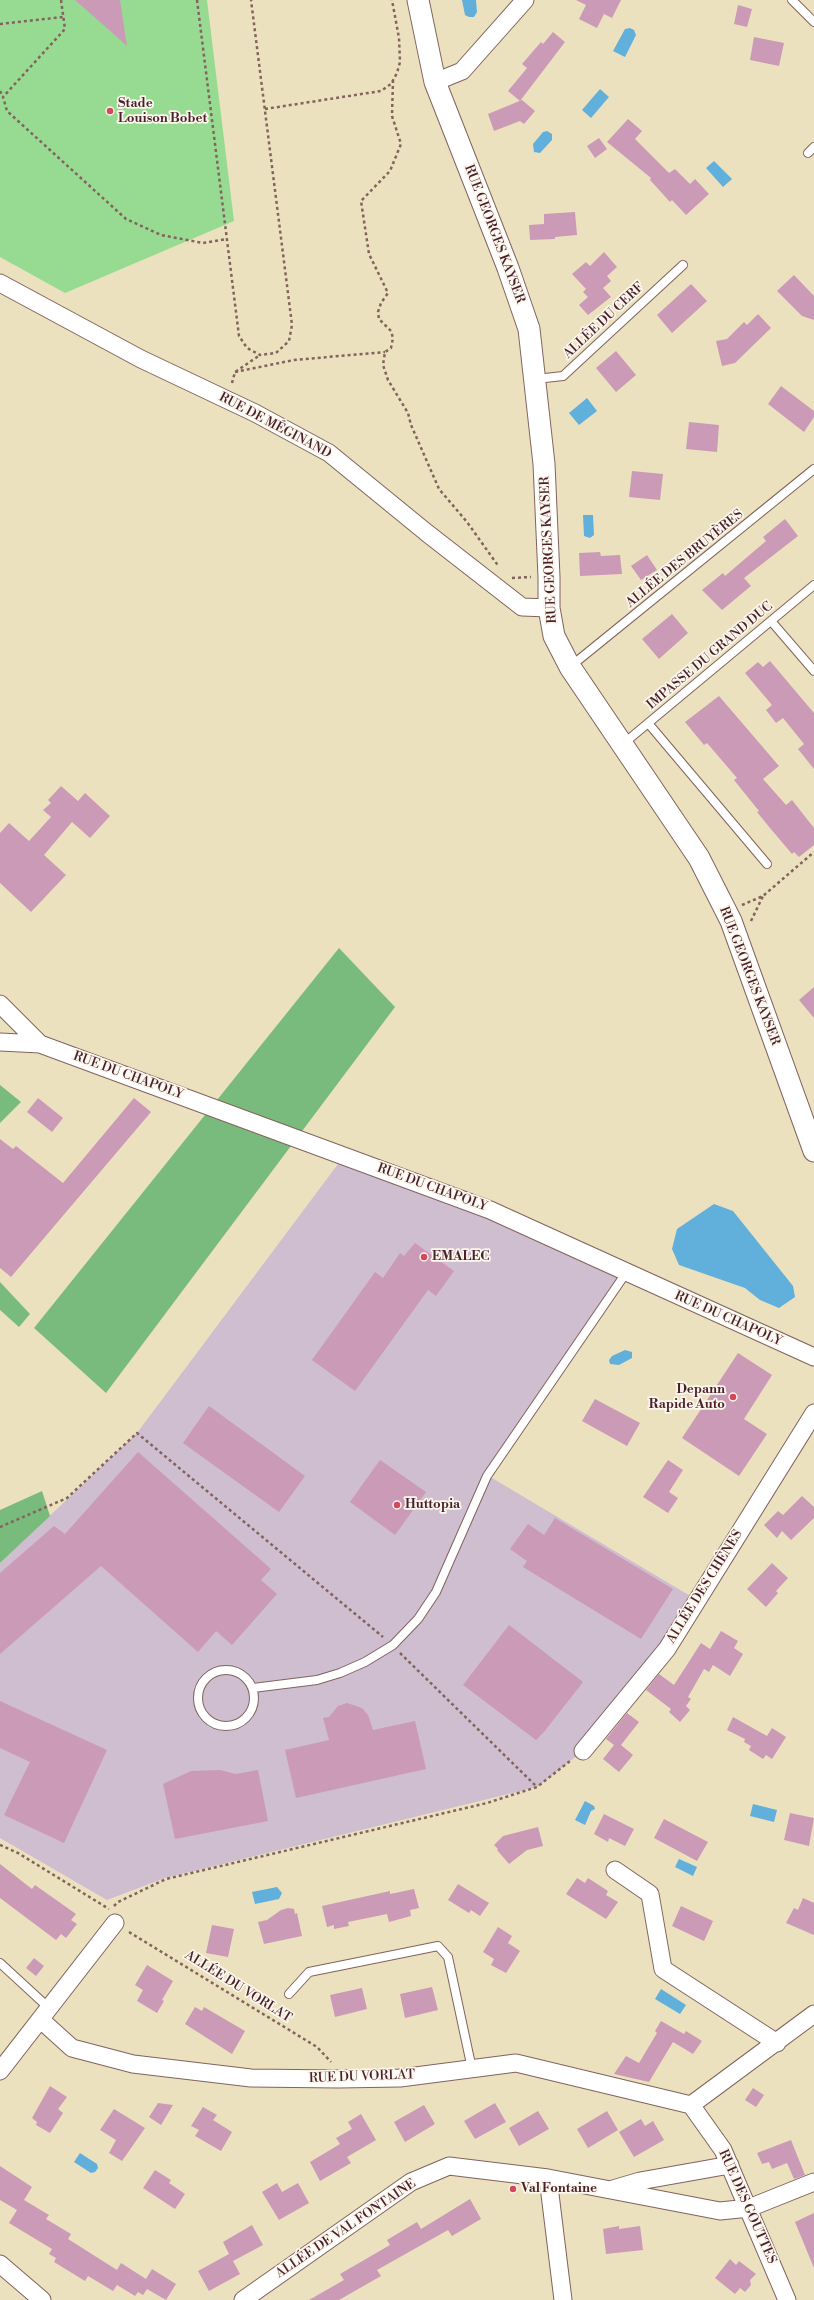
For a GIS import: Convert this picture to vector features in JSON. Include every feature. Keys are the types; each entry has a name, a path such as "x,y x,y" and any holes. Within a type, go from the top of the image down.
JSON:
{"street":[{"name":"RUE GEORGES KAYSER","path":"418,0 435,82 508,268 529,329 544,464 550,577 549,608 554,636 570,667 699,858 731,921 814,1150"},
{"path":"435,82 462,71 525,0"},
{"name":"RUE DE MÉGINAND","path":"0,283 141,359 227,400 329,453 427,534 522,607 549,608"},
{"name":"RUE DU CHAPOLY","path":"0,1004 40,1044"},
{"name":"RUE DU CHAPOLY","path":"0,1042 40,1044 490,1210 814,1357"},
{"name":"ALLÉE DES CHÊNES","path":"583,1751 667,1649 814,1413"},
{"path":"615,1870 650,1894 663,1969 777,2043"},
{"path":"0,2071 46,2014 113,1916"},
{"name":"RUE DU VORLAT","path":"46,2014 72,2048 133,2064 251,2078 338,2079 400,2078 516,2063 691,2105"},
{"path":"691,2105 811,2017"},
{"name":"RUE DES GOUTTES","path":"691,2105 723,2150 787,2300"},
{"name":"ALLÉE DE VAL FONTAINE","path":"612,2190 640,2181 730,2165"},
{"name":"ALLÉE DE VAL FONTAINE","path":"243,2300 411,2182 449,2166 548,2178 720,2211 749,2208 814,2182"},
{"path":"548,2178 563,2300"},
{"path":"0,2264 41,2299"}],"lane":[{"path":"792,0 814,22"},
{"name":"ALLÉE DU CERF","path":"535,379 562,376 683,265"},
{"name":"ALLÉE DES BRUYÈRES","path":"570,667 814,469"},
{"name":"IMPASSE DU GRAND DUC","path":"622,745 814,585"},
{"path":"771,621 814,671"},
{"path":"648,723 767,864"},
{"path":"253,1688 316,1680 340,1673 365,1662 393,1645 418,1619 436,1592 487,1476 626,1273"},
{"path":"229,1670 242,1674 253,1688 254,1707 249,1716 242,1723 227,1726 213,1724 205,1718 200,1709 199,1691 205,1679 216,1671 229,1670"},
{"path":"289,1994 309,1972 438,1946 448,1957 472,2069"},
{"path":"0,1964 46,2014"}],"path":[{"path":"3,97 65,29 61,0"},
{"path":"197,0 239,336 247,348 260,355"},
{"path":"227,400 236,372 260,355 276,352 289,341 292,324 251,0"},
{"path":"236,372 294,360 385,352 390,348 394,338 391,331 379,319 378,312 381,303 388,293 369,254 361,201 390,171 401,144 392,116 393,80 400,62 399,38 392,0"},
{"path":"0,24 63,17"},
{"path":"265,109 381,91 393,80"},
{"path":"0,91 7,111 126,219 161,235 203,243 227,239"},
{"path":"385,352 384,365 388,380 400,396 408,413 411,425 439,489 472,527 502,571"},
{"path":"506,578 550,577"},
{"path":"751,922 763,896 814,852"},
{"path":"0,1527 67,1498 137,1433 393,1645 537,1787"},
{"path":"113,1916 118,1902 166,1879 487,1803 537,1787 583,1751"},
{"name":"ALLÉE DU VORLAT","path":"0,1845 18,1854 317,2047 331,2062 338,2079"}],"shaded area":[{"path":"344,1156 626,1273 487,1475 697,1600 583,1751 537,1787 165,1878 107,1900 0,1838 0,1563 137,1433"}],"green space":[{"name":"Stade Louison Bobet","path":"0,0 207,0 234,221 65,293 0,257"},
{"path":"339,948 395,1007 106,1393 34,1328"},
{"path":"0,1085 21,1102 0,1123"},
{"path":"0,1282 30,1314 19,1327 0,1310"},
{"path":"42,1491 50,1516 0,1563 0,1510"}],"water":[{"path":"462,0 476,0 477,12 474,17 465,15"},
{"path":"630,28 634,30 636,35 625,57 613,51 625,29"},
{"path":"600,89 609,97 591,118 582,110"},
{"path":"547,131 552,134 552,140 540,153 534,152 533,144 543,132"},
{"path":"714,161 732,179 723,187 706,168"},
{"path":"587,398 597,411 579,425 569,413"},
{"path":"583,515 593,515 594,535 590,538 584,536"},
{"path":"714,1204 733,1211 793,1286 795,1297 779,1308 760,1300 745,1288 679,1265 672,1249 677,1229"},
{"path":"625,1350 632,1352 632,1358 619,1365 610,1364 609,1360 612,1356"},
{"path":"585,1801 594,1806 595,1809 591,1811 585,1825 575,1820"},
{"path":"753,1804 777,1810 774,1822 750,1816"},
{"path":"679,1859 697,1867 693,1876 675,1867"},
{"path":"277,1887 282,1893 279,1899 255,1904 252,1892"},
{"path":"661,1989 686,2005 680,2014 655,1999"},
{"path":"80,2153 97,2164 98,2168 95,2172 91,2173 74,2162"}],"building":[{"path":"75,0 120,0 127,46 108,29"},
{"path":"576,0 621,0 612,18 604,14 597,28 579,19 586,5"},
{"path":"738,5 752,9 747,27 734,24"},
{"path":"553,32 565,42 520,101 508,91 527,68 522,64 541,42 543,44"},
{"path":"754,37 784,43 779,66 750,60"},
{"path":"522,100 535,111 524,124 520,121 494,131 488,114"},
{"path":"628,119 642,131 635,139 669,173 675,169 690,184 695,179 709,194 686,215 672,200 670,202 650,180 651,178 607,142"},
{"path":"599,138 607,149 595,158 587,146"},
{"path":"575,212 577,235 555,237 555,239 530,240 529,225 544,224 544,214"},
{"path":"604,252 617,267 607,276 611,281 603,288 611,297 588,315 579,305 588,297 583,292 586,289 572,274 586,262 590,266"},
{"path":"794,275 814,296 814,320 802,316 777,291"},
{"path":"691,284 707,301 672,333 657,315"},
{"path":"758,314 771,328 735,363 722,366 716,341 727,339 744,322 747,325"},
{"path":"616,351 636,375 616,392 596,368"},
{"path":"781,386 814,411 814,417 804,432 768,404"},
{"path":"689,422 719,425 717,452 686,449"},
{"path":"632,471 663,474 660,500 629,497"},
{"path":"785,519 798,536 744,578 751,586 722,610 702,590 723,573 725,576 766,541 763,537"},
{"path":"600,552 601,556 620,555 622,574 580,576 579,553"},
{"path":"647,555 657,570 641,580 631,566"},
{"path":"672,614 688,633 659,659 642,639"},
{"path":"770,661 814,713 814,769 798,749 804,744 783,718 776,723 766,710 772,705 745,673 758,662 763,667"},
{"path":"719,696 779,766 763,779 786,805 792,800 814,828 814,845 799,857 794,852 792,854 757,812 759,811 734,780 737,778 707,743 704,745 685,722"},
{"path":"61,786 78,801 85,793 110,816 90,838 72,822 44,855 66,875 31,912 0,883 0,833 9,823 29,841 51,817 43,810 51,803 48,800"},
{"path":"814,987 814,1018 799,1000"},
{"path":"38,1098 63,1118 52,1132 27,1112"},
{"path":"134,1098 151,1112 11,1277 0,1268 0,1139 13,1149 16,1146 63,1183"},
{"path":"415,1243 454,1271 436,1296 428,1290 355,1391 312,1360 375,1272 383,1278 400,1253 404,1256"},
{"name":"Depann Rapide Auto","path":"738,1353 772,1375 744,1419 767,1434 739,1476 682,1438"},
{"path":"595,1399 640,1423 627,1446 582,1421"},
{"path":"209,1406 305,1476 279,1512 183,1443"},
{"path":"138,1452 271,1569 261,1580 277,1594 232,1645 216,1631 198,1652 101,1566 0,1654 0,1573 54,1526 65,1534"},
{"path":"380,1460 426,1492 395,1535 350,1502"},
{"path":"668,1460 683,1470 669,1492 678,1498 668,1513 643,1497"},
{"path":"802,1496 814,1507 814,1518 791,1540 782,1531 777,1538 764,1525 778,1511 783,1515"},
{"path":"555,1518 673,1589 641,1639 523,1567 527,1561 510,1549 528,1524 544,1535"},
{"path":"772,1563 788,1578 776,1591 778,1593 766,1607 747,1589"},
{"path":"509,1625 583,1682 536,1740 463,1685"},
{"path":"721,1631 738,1641 734,1648 743,1654 730,1676 713,1665 709,1672 704,1669 688,1697 691,1699 686,1706 690,1710 680,1722 669,1712 671,1709 646,1690 659,1674 674,1685 701,1643 710,1649"},
{"path":"0,1701 107,1750 64,1843 4,1815 30,1762 0,1748"},
{"path":"347,1703 362,1708 368,1715 373,1730 415,1721 426,1769 296,1798 285,1750 329,1740 323,1718 329,1717 338,1706"},
{"path":"627,1713 639,1722 621,1745 633,1755 619,1772 603,1759 614,1745 606,1739"},
{"path":"733,1717 767,1736 772,1728 786,1737 772,1759 766,1755 763,1759 749,1750 751,1746 744,1742 745,1739 727,1730"},
{"path":"220,1770 236,1774 258,1770 268,1821 175,1839 163,1784 191,1771"},
{"path":"790,1813 814,1818 809,1846 784,1840"},
{"path":"604,1814 634,1829 625,1846 609,1838 608,1842 594,1834"},
{"path":"664,1819 708,1842 697,1861 654,1838"},
{"path":"538,1827 543,1846 527,1850 509,1864 494,1845 503,1836"},
{"path":"0,1864 32,1889 35,1885 76,1914 71,1920 77,1924 66,1938 61,1934 56,1940 0,1898"},
{"path":"577,1878 585,1883 588,1878 608,1891 606,1895 618,1902 606,1919 566,1894"},
{"path":"458,1884 489,1903 480,1916 471,1910 469,1913 448,1900"},
{"path":"414,1889 419,1908 410,1910 411,1916 389,1922 387,1914 348,1922 349,1926 334,1929 334,1925 327,1927 322,1906 390,1891 390,1894"},
{"path":"803,1898 814,1903 814,1935 786,1923 794,1908 798,1910"},
{"path":"681,1906 713,1921 704,1941 672,1926"},
{"path":"288,1908 294,1909 295,1914 297,1913 302,1936 264,1944 258,1922 267,1920 281,1910"},
{"path":"212,1925 234,1929 228,1957 206,1953"},
{"path":"498,1927 512,1936 508,1943 520,1951 506,1973 491,1965 494,1959 483,1952"},
{"path":"34,1958 44,1966 36,1976 26,1968"},
{"path":"147,1965 173,1981 162,2000 164,2001 157,2013 137,2001 143,1990 135,1985"},
{"path":"432,1987 438,2010 405,2018 400,1994"},
{"path":"362,1988 367,2009 335,2017 330,1995"},
{"path":"195,2007 202,2011 204,2007 245,2031 232,2054 185,2024"},
{"path":"661,2021 684,2034 686,2031 702,2041 693,2054 673,2042 649,2082 614,2074 626,2056 639,2063 657,2033 655,2031"},
{"path":"50,2086 67,2097 58,2109 63,2113 50,2133 36,2125 37,2122 32,2118"},
{"path":"753,2088 764,2095 756,2107 745,2100"},
{"path":"158,2103 173,2105 161,2125 149,2117"},
{"path":"495,2103 506,2122 475,2139 464,2121"},
{"path":"424,2105 435,2124 405,2142 394,2122"},
{"path":"203,2107 217,2115 213,2120 232,2132 221,2151 195,2136 199,2130 191,2126"},
{"path":"114,2109 145,2128 122,2161 109,2153 116,2140 100,2130"},
{"path":"538,2111 549,2129 519,2146 509,2128"},
{"path":"607,2111 618,2130 588,2148 577,2129"},
{"path":"361,2114 376,2140 347,2157 351,2163 320,2181 310,2162 340,2144 336,2138 352,2129 348,2122"},
{"path":"641,2119 645,2126 653,2121 664,2140 634,2157 619,2132"},
{"path":"791,2140 805,2175 794,2179 787,2163 772,2169 769,2162 762,2164 757,2153"},
{"path":"0,2166 32,2187 24,2200 49,2215 46,2219 71,2234 68,2239 117,2270 121,2263 146,2279 152,2269 176,2284 166,2300 147,2289 143,2295 138,2292 135,2296 117,2285 113,2291 88,2276 85,2281 54,2262 56,2258 49,2254 52,2249 9,2223 17,2210 0,2200"},
{"path":"155,2170 171,2180 169,2183 185,2194 175,2209 143,2188"},
{"path":"277,2183 282,2192 298,2183 309,2203 279,2220 262,2192"},
{"path":"470,2199 481,2219 452,2236 448,2230 377,2270 381,2276 339,2300 309,2300 344,2280 340,2274 390,2245 387,2240 417,2222 421,2229"},
{"path":"814,2213 814,2268 795,2222"},
{"path":"252,2225 263,2245 233,2261 240,2274 209,2291 198,2271 229,2254 223,2242"},
{"path":"619,2226 619,2229 640,2226 643,2250 606,2254 603,2229"},
{"path":"730,2259 736,2265 739,2261 756,2274 750,2280 751,2285 745,2292 740,2288 735,2294 715,2278"}],"place":[{"name":"Stade Louison Bobet","path":"110,111"},
{"name":"EMALEC","path":"424,1257"},
{"name":"Depann Rapide Auto","path":"733,1397"},
{"name":"Huttopia","path":"397,1505"},
{"name":"Val Fontaine","path":"513,2189"}]}
